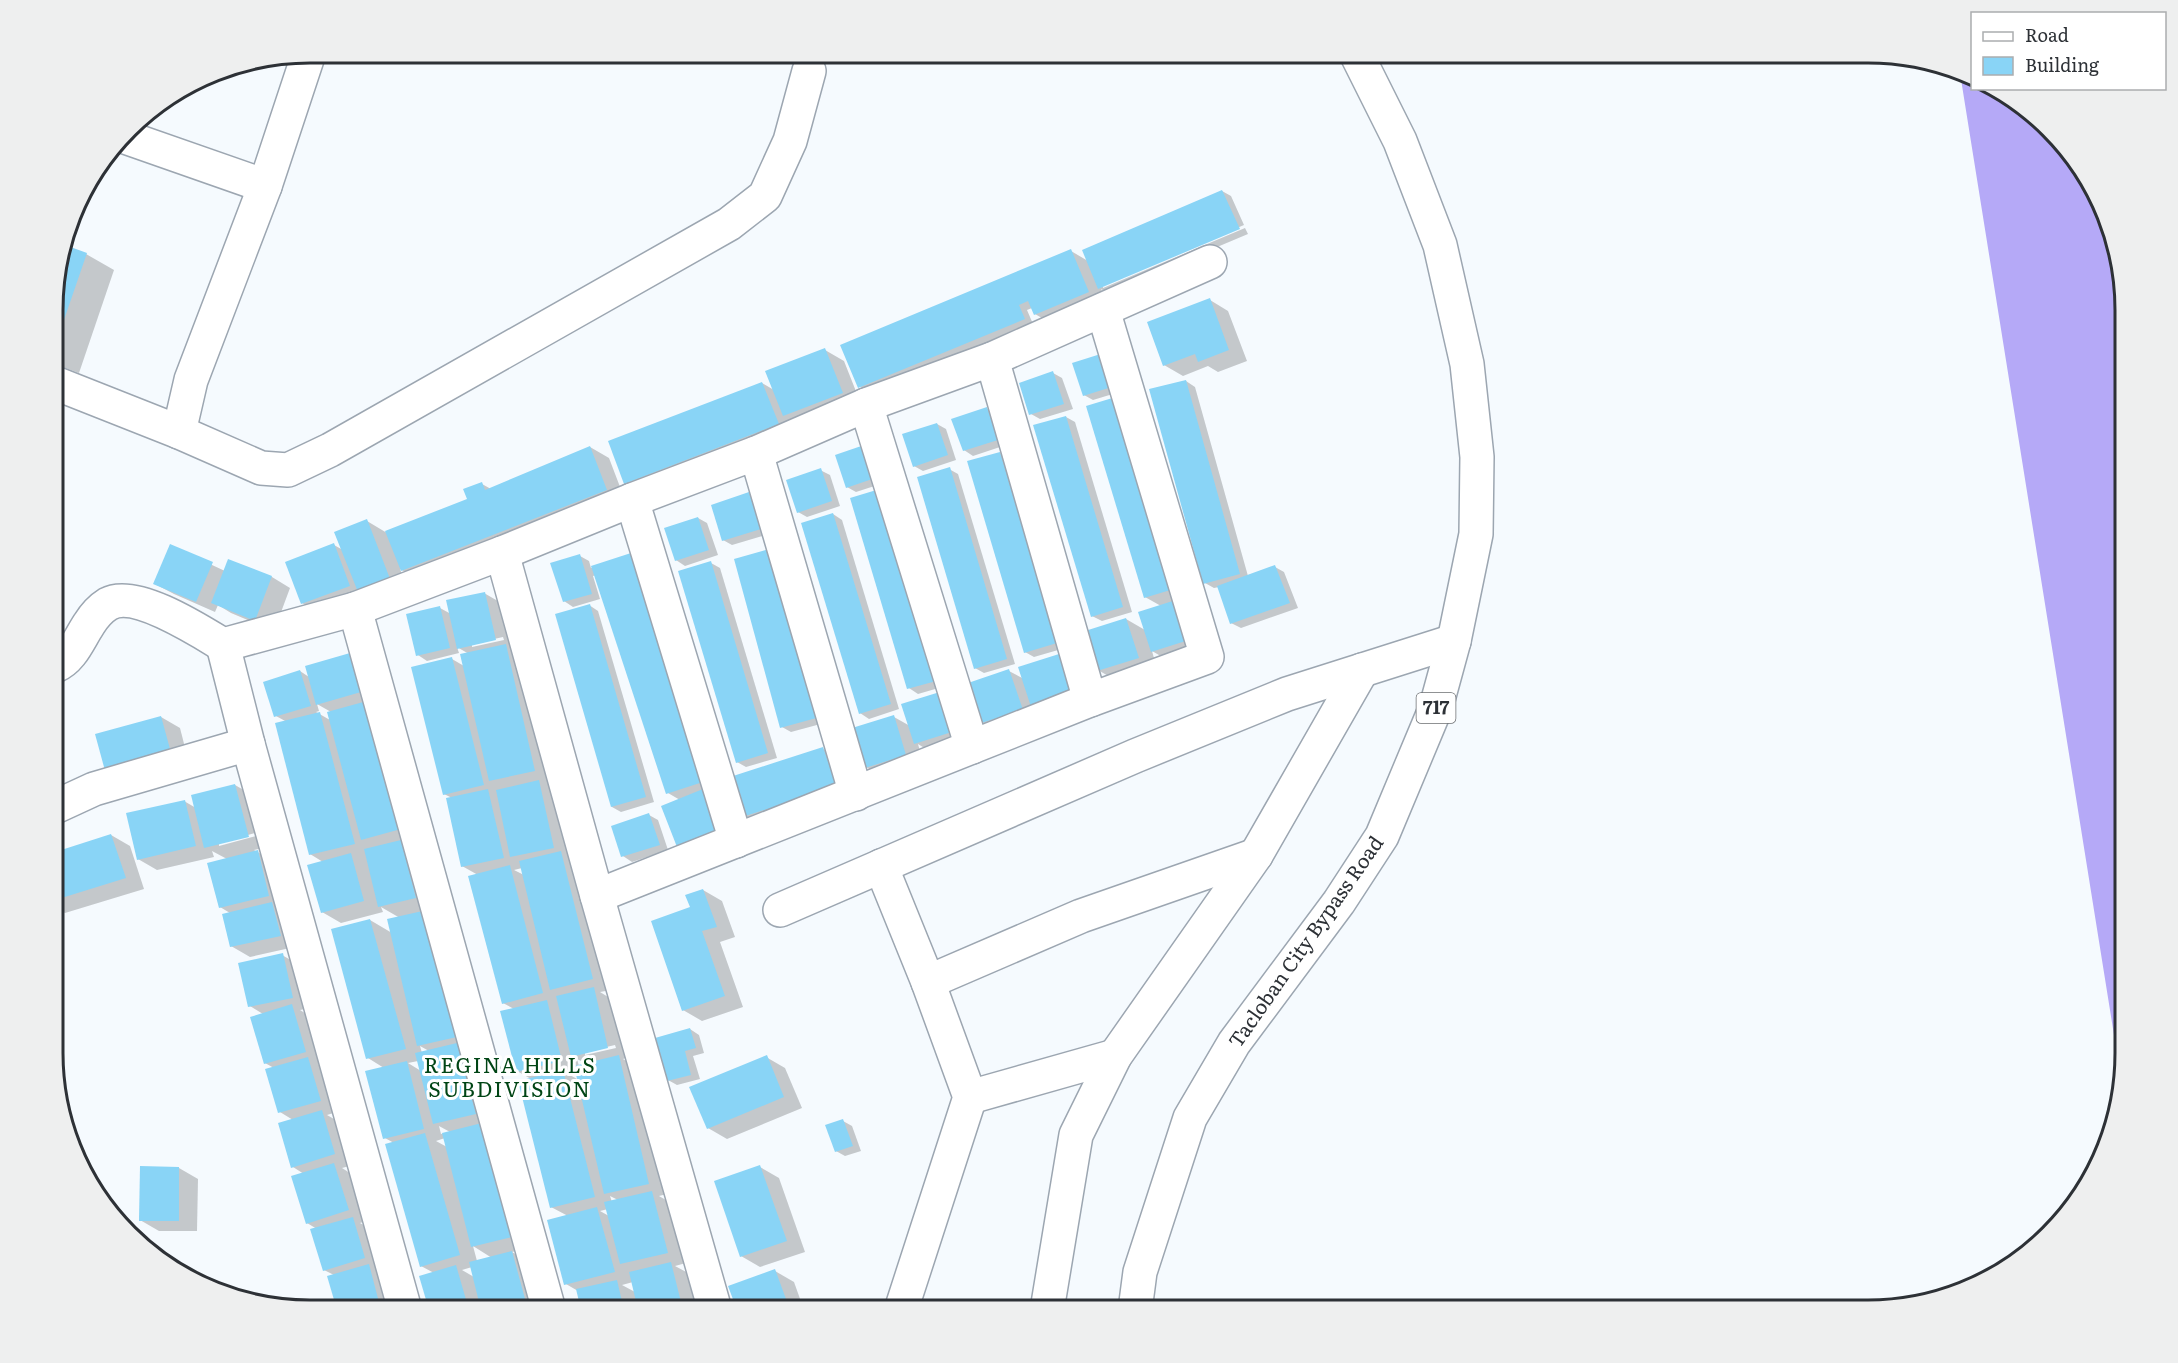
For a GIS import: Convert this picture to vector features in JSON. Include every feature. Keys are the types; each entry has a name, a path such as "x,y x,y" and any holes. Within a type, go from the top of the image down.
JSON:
{"main road":[{"path":"179,432 191,380 265,186 306,63"},
{"name":"Tacloban City Bypass Road","path":"1136,1300 1140,1272 1190,1118 1234,1043 1339,902 1382,836 1436,707 1454,641 1476,534 1477,457 1467,364 1440,245 1400,141 1361,63"},
{"path":"63,386 179,432 261,468 288,470 330,450 729,224 765,196 790,141 809,71"},
{"path":"132,138 265,186"},
{"path":"63,660 69,656 96,614 110,603 123,601 160,609 224,645 356,609 756,453 866,405 992,359 1210,262"},
{"path":"597,896 1090,700 1207,657 1102,310"},
{"path":"992,359 1090,700"},
{"path":"866,405 972,747"},
{"path":"756,453 856,794"},
{"path":"632,500 736,841"},
{"path":"502,553 712,1300"},
{"path":"356,609 546,1300"},
{"path":"780,910 1287,694 1454,641"},
{"path":"224,645 248,744 402,1300"},
{"path":"1049,1300 1076,1135 1115,1056 1256,855 1362,670"},
{"path":"63,803 94,789 248,744"},
{"path":"928,982 1081,916 1256,855"},
{"path":"881,866 928,982 970,1097 904,1300"},
{"path":"970,1097 1115,1056"}],"shaded area":[{"path":"1961,82 1971,86 1971,90 1979,90 1991,96 2018,114 2054,147 2082,187 2096,216 2107,246 2113,278 2115,310 2115,1041"}],"building":[{"path":"1222,190 1240,229 1098,289 1082,250"},
{"path":"71,247 87,253 63,323 65,278"},
{"path":"1071,249 1089,292 1034,315 1028,301 1019,305 1025,319 858,388 840,345"},
{"path":"1210,298 1229,350 1198,362 1195,354 1163,366 1147,322"},
{"path":"825,348 843,393 783,416 765,371"},
{"path":"1107,352 1118,385 1083,396 1072,363"},
{"path":"1053,371 1064,404 1029,415 1019,383"},
{"path":"1186,380 1240,574 1203,584 1149,389"},
{"path":"762,382 779,424 624,484 608,441"},
{"path":"1119,396 1177,588 1144,598 1086,406"},
{"path":"987,407 998,440 963,451 951,419"},
{"path":"1066,416 1123,607 1091,617 1033,425"},
{"path":"937,423 948,455 913,467 902,434"},
{"path":"870,443 881,476 846,488 835,455"},
{"path":"590,446 607,490 401,571 385,531 467,499 463,489 482,482 485,490"},
{"path":"1000,452 1057,643 1024,653 967,461"},
{"path":"950,467 1007,659 974,669 917,477"},
{"path":"821,468 832,501 797,513 786,480"},
{"path":"883,488 940,680 907,689 850,498"},
{"path":"749,492 761,529 722,541 711,505"},
{"path":"833,513 891,704 859,714 801,523"},
{"path":"698,517 709,550 675,561 664,528"},
{"path":"367,519 392,584 360,597 334,532"},
{"path":"334,543 350,586 301,604 285,562"},
{"path":"170,544 213,562 196,602 153,584"},
{"path":"773,548 820,717 780,728 734,559"},
{"path":"631,553 706,781 666,794 591,566"},
{"path":"580,554 592,594 563,602 550,563"},
{"path":"228,559 272,576 255,621 211,603"},
{"path":"711,561 768,753 736,763 678,571"},
{"path":"1275,565 1290,603 1230,624 1217,586"},
{"path":"485,592 496,640 457,649 446,600"},
{"path":"1179,599 1192,639 1151,652 1138,612"},
{"path":"590,604 646,797 611,807 555,614"},
{"path":"440,606 450,648 416,656 406,614"},
{"path":"1126,618 1139,658 1097,671 1085,631"},
{"path":"506,644 535,771 489,781 460,654"},
{"path":"350,653 361,692 316,705 305,666"},
{"path":"1059,654 1073,694 1031,707 1018,667"},
{"path":"452,657 484,785 443,795 411,667"},
{"path":"1009,669 1023,710 981,723 968,683"},
{"path":"300,670 311,706 274,717 263,682"},
{"path":"943,691 955,731 914,744 901,704"},
{"path":"367,701 401,829 361,840 327,712"},
{"path":"320,712 355,844 309,855 275,723"},
{"path":"894,715 906,755 865,768 852,728"},
{"path":"161,716 173,760 107,778 95,734"},
{"path":"823,747 837,787 742,817 730,777"},
{"path":"539,780 554,848 510,857 496,790"},
{"path":"235,784 249,837 204,848 191,795"},
{"path":"488,789 504,858 461,867 446,798"},
{"path":"703,789 719,831 677,847 661,806"},
{"path":"185,800 196,846 137,860 126,813"},
{"path":"649,813 660,845 621,857 611,826"},
{"path":"111,834 126,878 63,898 63,849"},
{"path":"401,840 416,898 378,907 364,849"},
{"path":"258,850 269,896 219,908 207,863"},
{"path":"561,851 593,979 550,990 519,861"},
{"path":"351,853 364,901 321,913 307,865"},
{"path":"510,865 543,993 502,1004 468,876"},
{"path":"703,889 717,927 702,931 725,996 682,1011 651,921 690,907 685,895"},
{"path":"272,902 281,936 230,947 222,914"},
{"path":"427,910 457,1037 417,1046 387,919"},
{"path":"370,919 406,1049 366,1059 331,929"},
{"path":"283,953 293,998 248,1007 238,963"},
{"path":"594,987 608,1048 571,1057 556,996"},
{"path":"547,1000 562,1061 516,1072 500,1011"},
{"path":"292,1004 306,1052 264,1064 250,1017"},
{"path":"690,1028 696,1048 685,1051 691,1075 667,1081 655,1038"},
{"path":"457,1043 476,1114 433,1124 415,1053"},
{"path":"619,1055 649,1184 604,1194 574,1066"},
{"path":"767,1055 784,1097 707,1129 689,1087"},
{"path":"308,1057 321,1101 278,1113 265,1069"},
{"path":"407,1061 424,1129 383,1139 365,1071"},
{"path":"563,1070 595,1197 550,1208 518,1081"},
{"path":"322,1110 335,1154 291,1168 278,1123"},
{"path":"843,1119 853,1146 835,1152 825,1125"},
{"path":"482,1123 512,1237 471,1247 442,1133"},
{"path":"425,1133 460,1255 420,1267 385,1144"},
{"path":"334,1163 349,1210 306,1224 291,1176"},
{"path":"760,1165 787,1241 740,1257 714,1181"},
{"path":"140,1166 179,1167 179,1221 139,1221"},
{"path":"652,1191 668,1253 620,1264 604,1202"},
{"path":"597,1207 615,1272 564,1285 547,1220"},
{"path":"353,1217 365,1258 323,1271 310,1229"},
{"path":"512,1251 525,1300 478,1300 469,1262"},
{"path":"671,1262 680,1300 636,1300 629,1272"},
{"path":"369,1264 378,1300 334,1300 327,1276"},
{"path":"456,1265 466,1300 426,1300 419,1276"},
{"path":"775,1269 786,1300 733,1300 728,1286"},
{"path":"617,1280 622,1300 579,1300 576,1289"}],"district":[{"name":"REGINA HILLS SUBDIVISION","path":"510,1078"}]}
